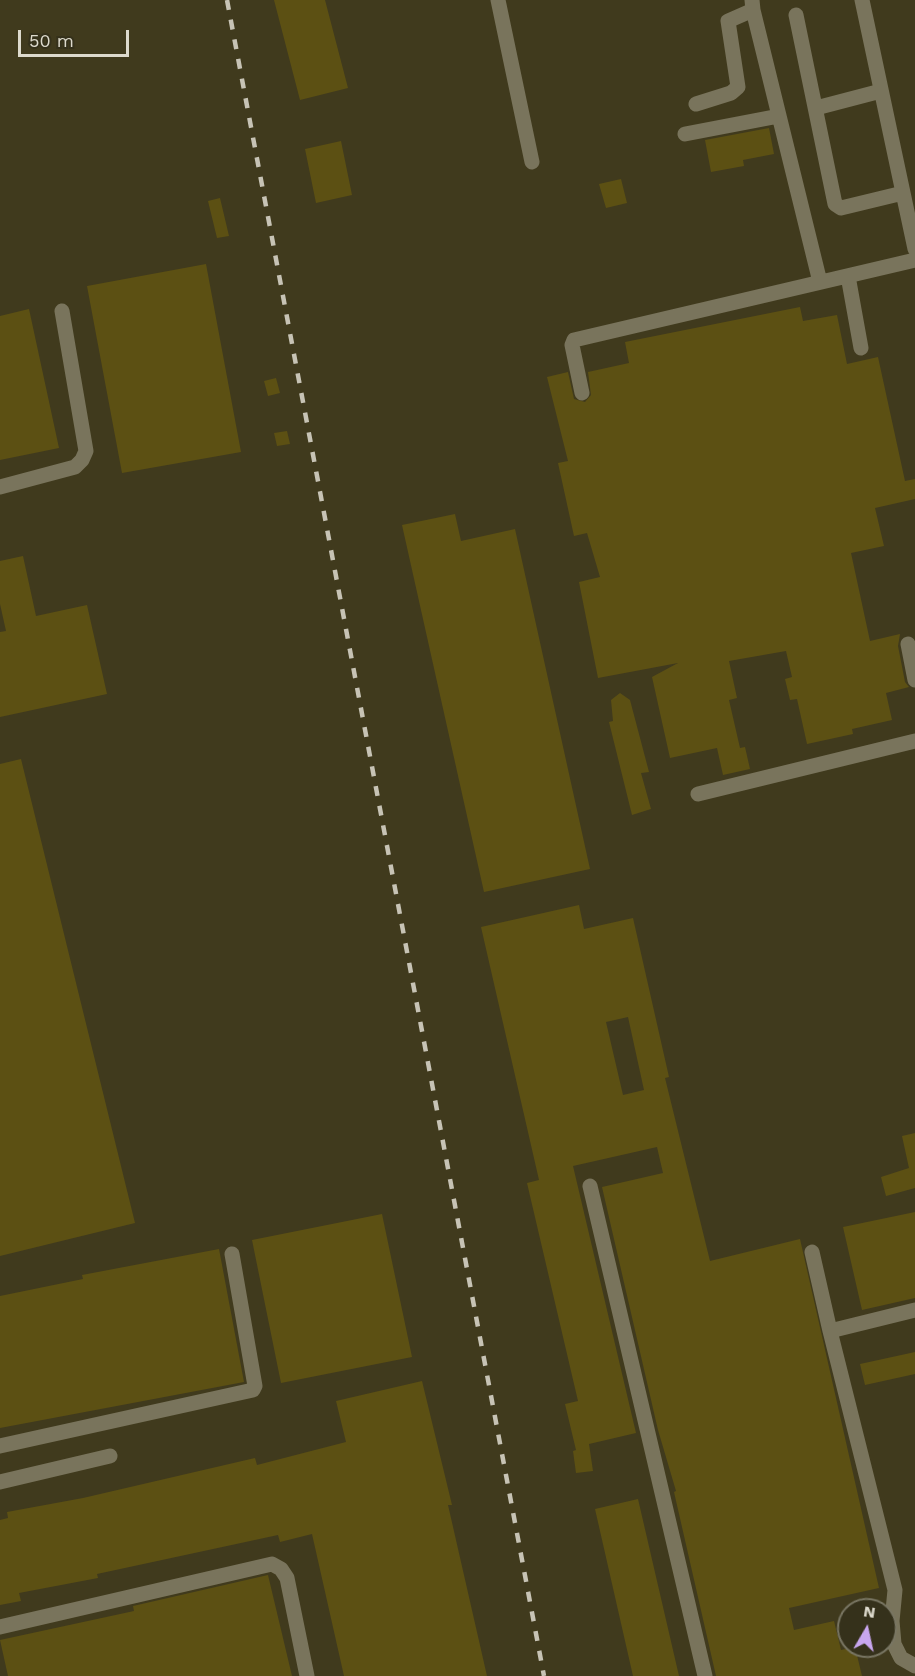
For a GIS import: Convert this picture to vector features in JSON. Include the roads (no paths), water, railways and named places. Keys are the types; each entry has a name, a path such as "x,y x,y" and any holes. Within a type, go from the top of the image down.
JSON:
{"street":[{"path":"498,0 532,162"},
{"path":"862,0 915,249"},
{"path":"696,104 732,93 738,87 728,21 753,5 820,282"},
{"path":"796,15 837,207 903,193"},
{"path":"816,108 881,91"},
{"path":"686,134 779,116"},
{"path":"582,393 572,345 574,340 915,260"},
{"path":"848,276 861,348"},
{"path":"0,487 75,467 82,460 86,451 62,311"},
{"path":"908,644 915,680"},
{"path":"698,794 915,741"},
{"path":"590,1186 705,1676"},
{"path":"812,1252 896,1590 892,1621 894,1644 901,1658 915,1666"},
{"path":"0,1446 253,1390 255,1386 232,1254"},
{"path":"830,1331 915,1310"},
{"path":"0,1482 110,1456"},
{"path":"0,1627 272,1564 281,1569 287,1578 307,1676"}],"railway":[{"path":"227,0 544,1676"}]}
